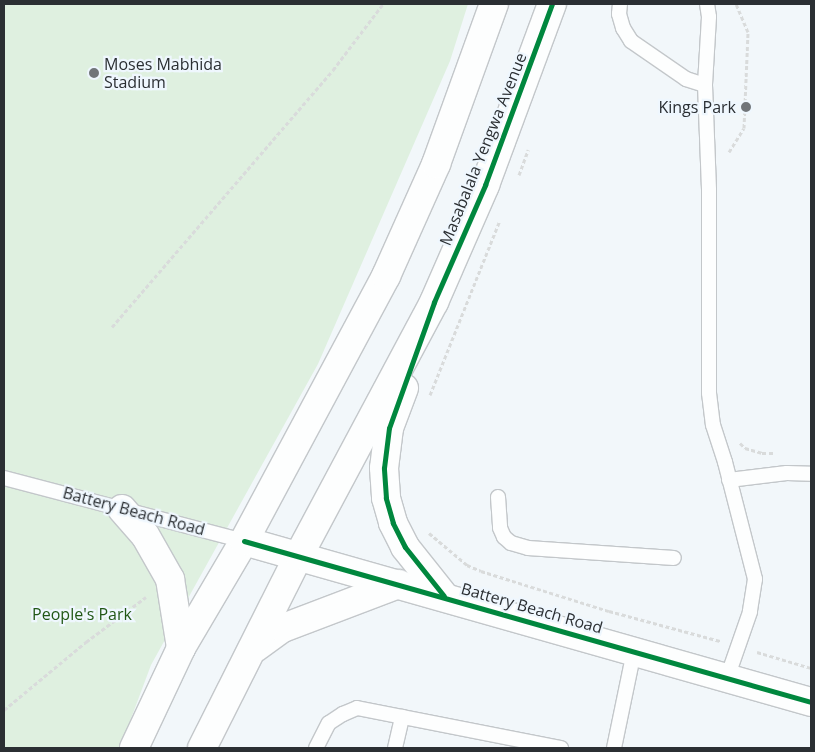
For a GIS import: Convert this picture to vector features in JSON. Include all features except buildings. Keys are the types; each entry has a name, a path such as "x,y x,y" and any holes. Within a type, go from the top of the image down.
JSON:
{"main road":[{"path":"134,748 181,648 244,541 386,276 436,164 494,4"},
{"name":"Masabalala Yengwa Avenue","path":"202,748 299,555 434,302 486,185 552,4"},
{"path":"434,302 389,428 384,468 386,498 393,523 405,547 444,596"},
{"path":"122,509 146,535 170,579 181,648"},
{"name":"Battery Beach Road","path":"244,541 444,596 811,702"},
{"path":"251,651 283,628 399,584"}],"lane":[{"path":"620,4 619,14 623,28 631,41 686,79 704,85"},
{"path":"707,4 704,85 710,190 709,393 713,425 754,579 750,612 727,678"},
{"path":"729,480 786,473 811,474"},
{"name":"Battery Beach Road","path":"4,478 244,541"},
{"path":"498,497 500,528 504,537 511,543 528,548 674,558"},
{"path":"614,748 634,651"},
{"path":"316,748 329,723 356,708 561,748"},
{"path":"395,748 402,717"}],"path":[{"path":"112,327 333,70 383,4"},
{"path":"728,160 729,151 744,128 748,32 736,4"},
{"path":"516,183 529,148"},
{"path":"429,398 502,216"},
{"path":"734,436 745,448 762,453 780,454"},
{"path":"426,529 443,546 467,565 481,571 609,611 811,668"},
{"path":"4,710 86,642 170,579"}],"green space":[{"name":"People's Park","path":"4,4 468,4 450,61 318,364 151,665 120,748 4,748"}],"cycle path":[{"path":"444,596 405,547 393,523 386,498 384,468 389,428 434,302 485,185 552,4"},
{"path":"244,541 811,702"}],"place":[{"name":"Moses Mabhida Stadium","path":"94,73"},
{"name":"Kings Park","path":"746,107"}]}
